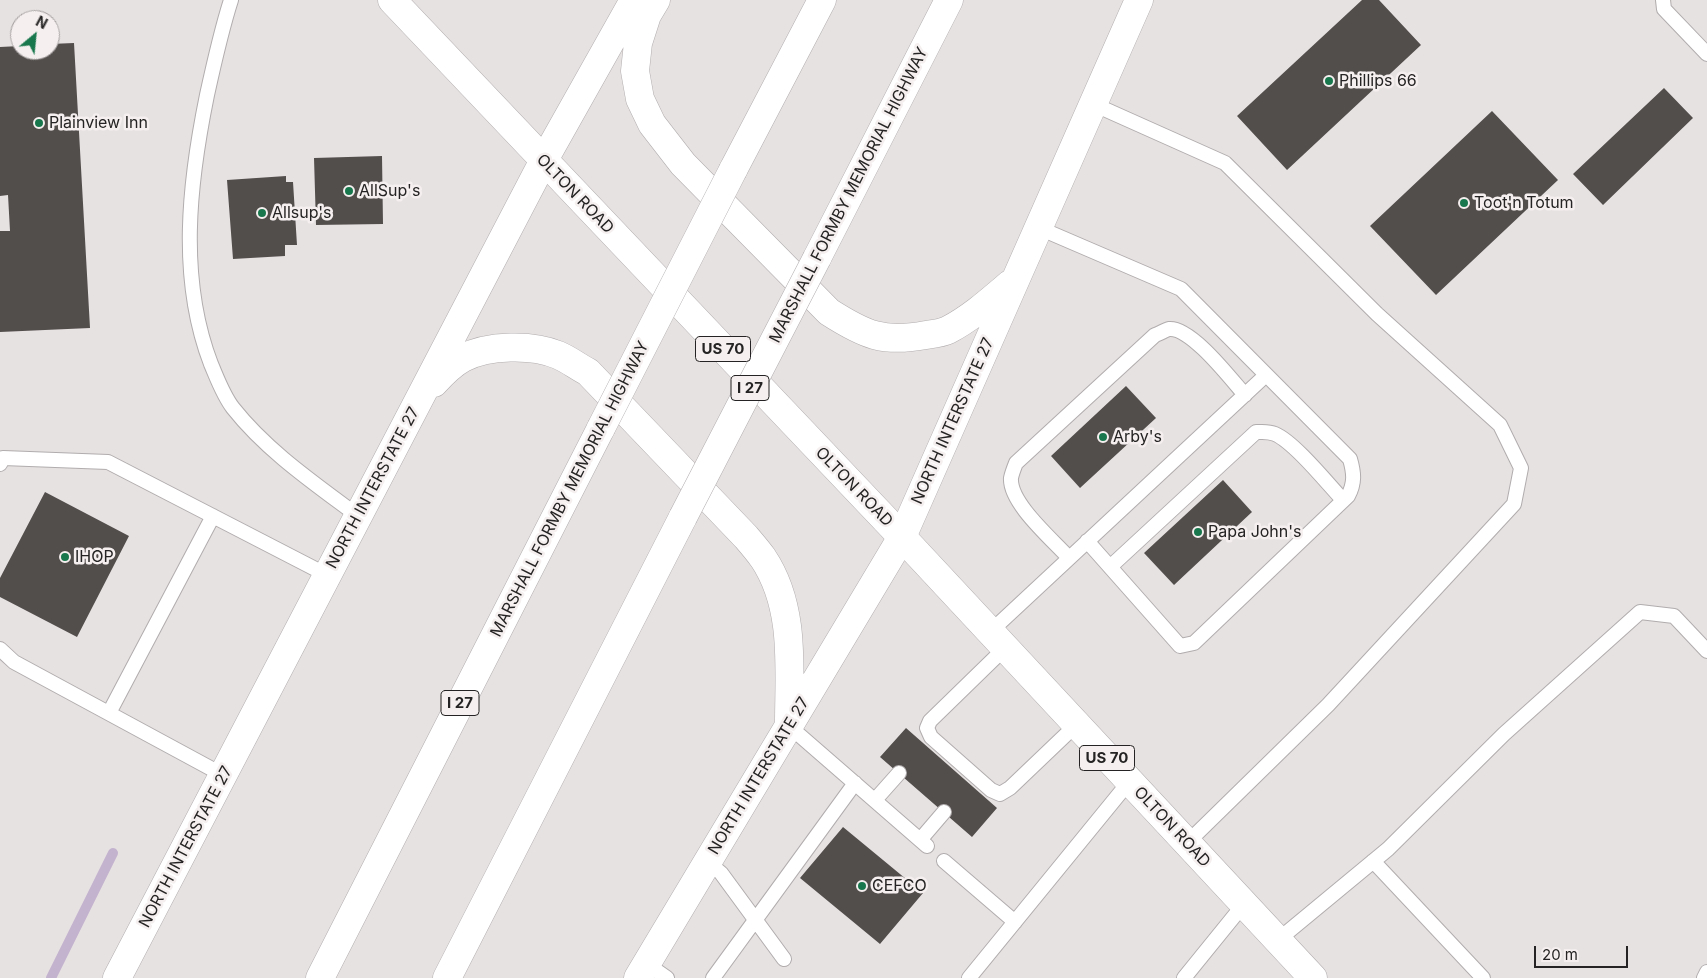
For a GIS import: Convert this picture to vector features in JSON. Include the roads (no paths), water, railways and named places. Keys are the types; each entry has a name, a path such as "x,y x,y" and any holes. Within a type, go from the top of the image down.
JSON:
{"main road":[{"name":"OLTON ROAD","path":"392,0 902,537 1313,978"},
{"name":"NORTH INTERSTATE 27","path":"117,978 544,160 634,0"},
{"path":"656,0 647,15 638,43 635,71 640,99 652,124 683,164 829,312 854,329 879,337 910,338 946,331 974,314 1016,278"},
{"name":"MARSHALL FORMBY MEMORIAL HIGHWAY","path":"320,978 822,0"},
{"name":"MARSHALL FORMBY MEMORIAL HIGHWAY","path":"447,978 949,0"},
{"name":"NORTH INTERSTATE 27","path":"651,973 708,862 902,537 1139,0"},
{"path":"421,395 449,368 465,357 510,347 534,349 558,355 588,372 746,537 764,559 779,592 789,634 789,726"}],"lane":[{"path":"231,0 222,30 198,138 189,230 195,305 206,350 218,381 232,406 254,432 274,451 358,516"},
{"path":"1663,0 1664,9 1707,54"},
{"path":"1093,104 1225,163 1377,314 1500,425 1521,468 1514,504 1328,705 1187,843"},
{"path":"1039,228 1181,289 1350,459 1353,470 1354,486 1348,496 1194,643 1180,646 1087,541"},
{"path":"1070,558 1020,505 1013,492 1011,478 1016,463 1155,335 1170,329 1184,332 1197,341 1245,394"},
{"path":"1076,724 1010,788 1000,794 972,781 928,741 927,728 930,721 998,640 1070,558 1266,375"},
{"path":"1110,567 1256,432 1272,433 1291,445 1344,500"},
{"path":"0,464 3,458 108,462 327,574"},
{"path":"109,713 213,516"},
{"path":"1278,940 1388,849 1504,734 1640,612 1674,616 1707,651"},
{"path":"0,649 14,662 223,775"},
{"path":"789,726 856,782 924,843 944,812"},
{"path":"875,800 899,773"},
{"path":"713,978 856,782"},
{"path":"970,978 1129,782"},
{"path":"944,861 1015,922"},
{"path":"1373,861 1483,978"},
{"path":"708,862 721,873 784,958"},
{"path":"1184,978 1244,904"},
{"path":"1704,978 1707,972"}],"waterway":[{"path":"51,978 113,853"}],"place":[{"name":"Phillips 66","path":"1329,81"},
{"name":"Plainview Inn","path":"39,123"},
{"name":"AllSup's","path":"349,191"},
{"name":"Toot'n Totum","path":"1464,203"},
{"name":"Allsup's","path":"262,213"},
{"name":"Arby's","path":"1103,437"},
{"name":"Papa John's","path":"1198,532"},
{"name":"IHOP","path":"65,557"},
{"name":"CEFCO","path":"862,886"}]}
